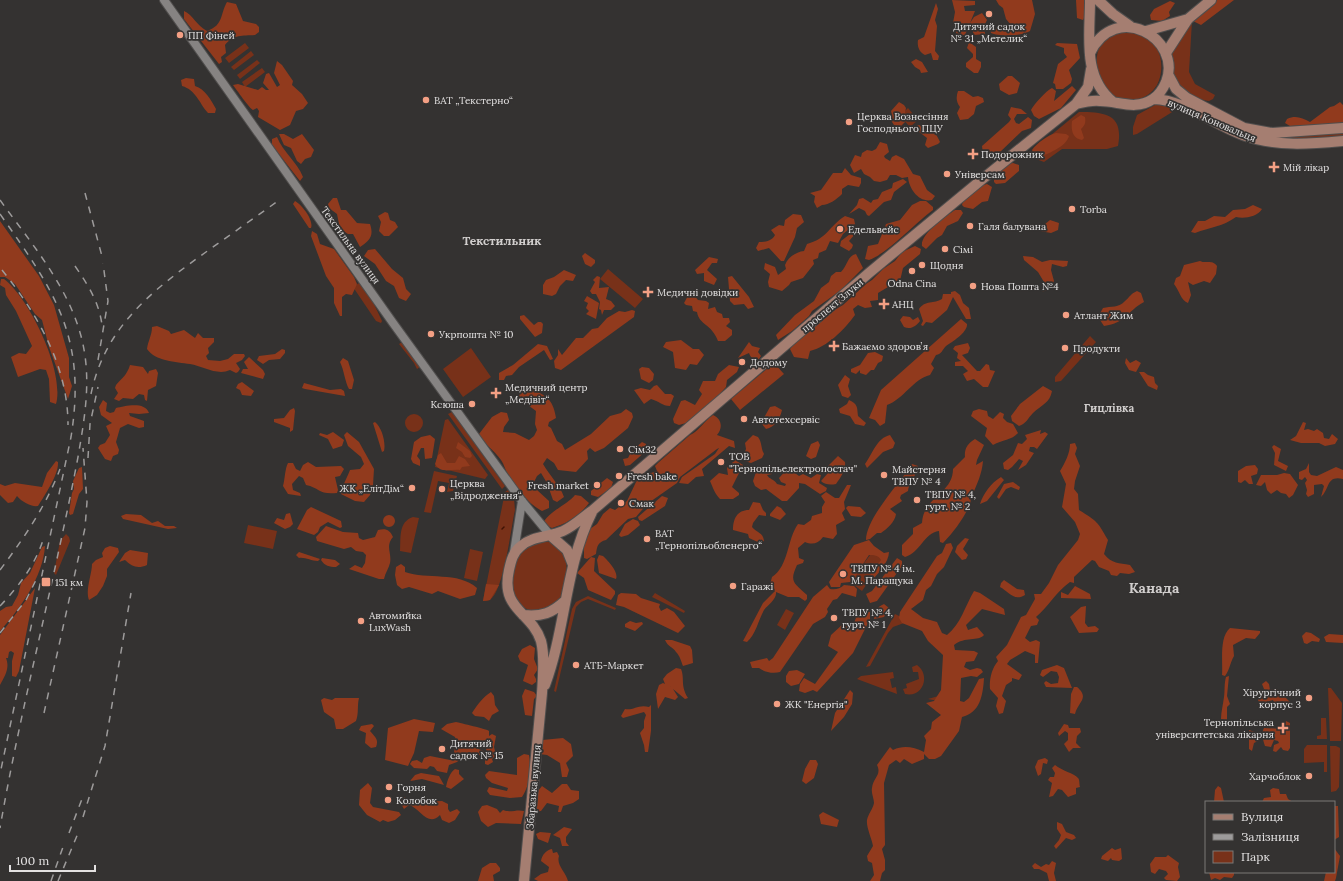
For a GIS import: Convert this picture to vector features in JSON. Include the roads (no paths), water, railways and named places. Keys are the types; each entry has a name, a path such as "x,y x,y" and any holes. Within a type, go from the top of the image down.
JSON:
{"main road":[{"path":"1090,0 1091,69 1097,86 1114,103"},
{"path":"1076,104 1093,101 1128,106 1139,105 1154,99 1163,89 1168,76 1166,53 1158,42 1146,31 1130,26 1113,14 1098,0"},
{"path":"1166,53 1188,18 1211,0"},
{"path":"1146,31 1188,18"},
{"path":"1090,53 1094,45 1104,34 1118,27 1130,26"},
{"name":"проспект Злуки","path":"550,536 568,528 593,510 873,270 1076,104 1088,87 1091,69"},
{"name":"вулиця Коновальця","path":"1168,76 1181,94 1208,115"},
{"name":"вулиця Коновальця","path":"1154,99 1174,103 1284,144 1343,141"},
{"name":"вулиця Коновальця","path":"1270,138 1343,128"},
{"name":"проспект Злуки","path":"574,567 581,537 593,510"},
{"path":"550,536 567,550 574,567 565,601 552,612 544,615 523,615 513,604 507,588 507,580 514,552 528,541 550,536"},
{"name":"Збаразька вулиця","path":"542,693 553,663 565,601"},
{"name":"Збаразька вулиця","path":"523,615 538,634 542,650 542,693 524,881"}],"street":[{"name":"Текстильна вулиця","path":"164,0 522,501 550,536"},
{"path":"514,552 522,501"}],"railway":[{"path":"85,193 103,260"},
{"path":"0,200 46,264 67,299 81,336 87,381 81,442 19,730 0,828"},
{"path":"91,394 98,370 107,348 134,312 150,296 186,266 278,201"},
{"path":"0,214 37,268 51,292 62,317 70,343 74,371 75,402 71,437 0,774"},
{"path":"98,360 108,301 103,263"},
{"path":"75,266 96,301 102,325"},
{"path":"2,270 28,305 39,323 57,362 67,403 68,425"},
{"path":"88,458 90,424 98,387"},
{"path":"44,713 85,528 87,502 83,448"},
{"path":"0,570 34,521 48,496 60,469"},
{"path":"0,606 14,591 32,565 44,537"},
{"path":"0,633 26,600 36,580"},
{"path":"83,817 105,746 131,593"},
{"path":"69,833 82,799"},
{"path":"58,881 79,831"},
{"path":"51,881 63,847"}],"place":[{"name":"Дитячий садок № 31 „Метелик“","path":"989,14"},
{"name":"ПП Фіней","path":"180,35"},
{"name":"ВАТ „Текстерно“","path":"426,100"},
{"name":"Церква Вознесіння Господнього ПЦУ","path":"849,122"},
{"name":"Подорожник","path":"973,154"},
{"name":"Мій лікар","path":"1274,167"},
{"name":"Універсам","path":"947,174"},
{"name":"Torba","path":"1072,209"},
{"name":"Галя балувана","path":"970,226"},
{"name":"Едельвейс","path":"840,229"},
{"name":"Сімі","path":"945,249"},
{"name":"Щодня","path":"922,265"},
{"name":"Odna Cina","path":"912,271"},
{"name":"Нова Пошта №4","path":"973,286"},
{"name":"Медичні довідки","path":"648,292"},
{"name":"АНЦ","path":"884,304"},
{"name":"Атлант Жим","path":"1066,315"},
{"name":"Укрпошта № 10","path":"431,334"},
{"name":"Бажаємо здоровʼя","path":"834,346"},
{"name":"Продукти","path":"1065,348"},
{"name":"Додому","path":"742,362"},
{"name":"Медичний центр „Медівіт“","path":"496,393"},
{"name":"Ксюша","path":"472,404"},
{"name":"Автотехсервіс","path":"744,419"},
{"name":"Сім32","path":"620,449"},
{"name":"ТОВ \"Тернопільелектропостач\"","path":"721,462"},
{"name":"Майстерня ТВПУ № 4","path":"884,475"},
{"name":"Fresh bake","path":"619,476"},
{"name":"Fresh market","path":"597,485"},
{"name":"ЖК „ЕлітДім“","path":"412,488"},
{"name":"Церква „Відродження“","path":"442,489"},
{"name":"ТВПУ № 4, гурт. № 2","path":"917,500"},
{"name":"Смак","path":"621,503"},
{"name":"ВАТ „Тернопільобленерго“","path":"647,539"},
{"name":"ТВПУ № 4 ім. М. Паращука","path":"843,574"},
{"name":"151 км","path":"46,582"},
{"name":"Гаражі","path":"733,586"},
{"name":"ТВПУ № 4, гурт. № 1","path":"834,618"},
{"name":"Автомийка LuxWash","path":"361,621"},
{"name":"АТБ-Маркет","path":"576,665"},
{"name":"Хірургічний корпус 3","path":"1309,698"},
{"name":"ЖК \"Енергія\"","path":"777,704"},
{"name":"Тернопільська університетська лікарня","path":"1283,728"},
{"name":"Дитячий садок № 15","path":"442,749"},
{"name":"Харчоблок","path":"1309,776"},
{"name":"Горня","path":"389,787"},
{"name":"Колобок","path":"388,800"}],"district":[{"name":"Текстильник","path":"502,241"},
{"name":"Гицлівка","path":"1109,408"},
{"name":"Канада","path":"1154,588"}]}
